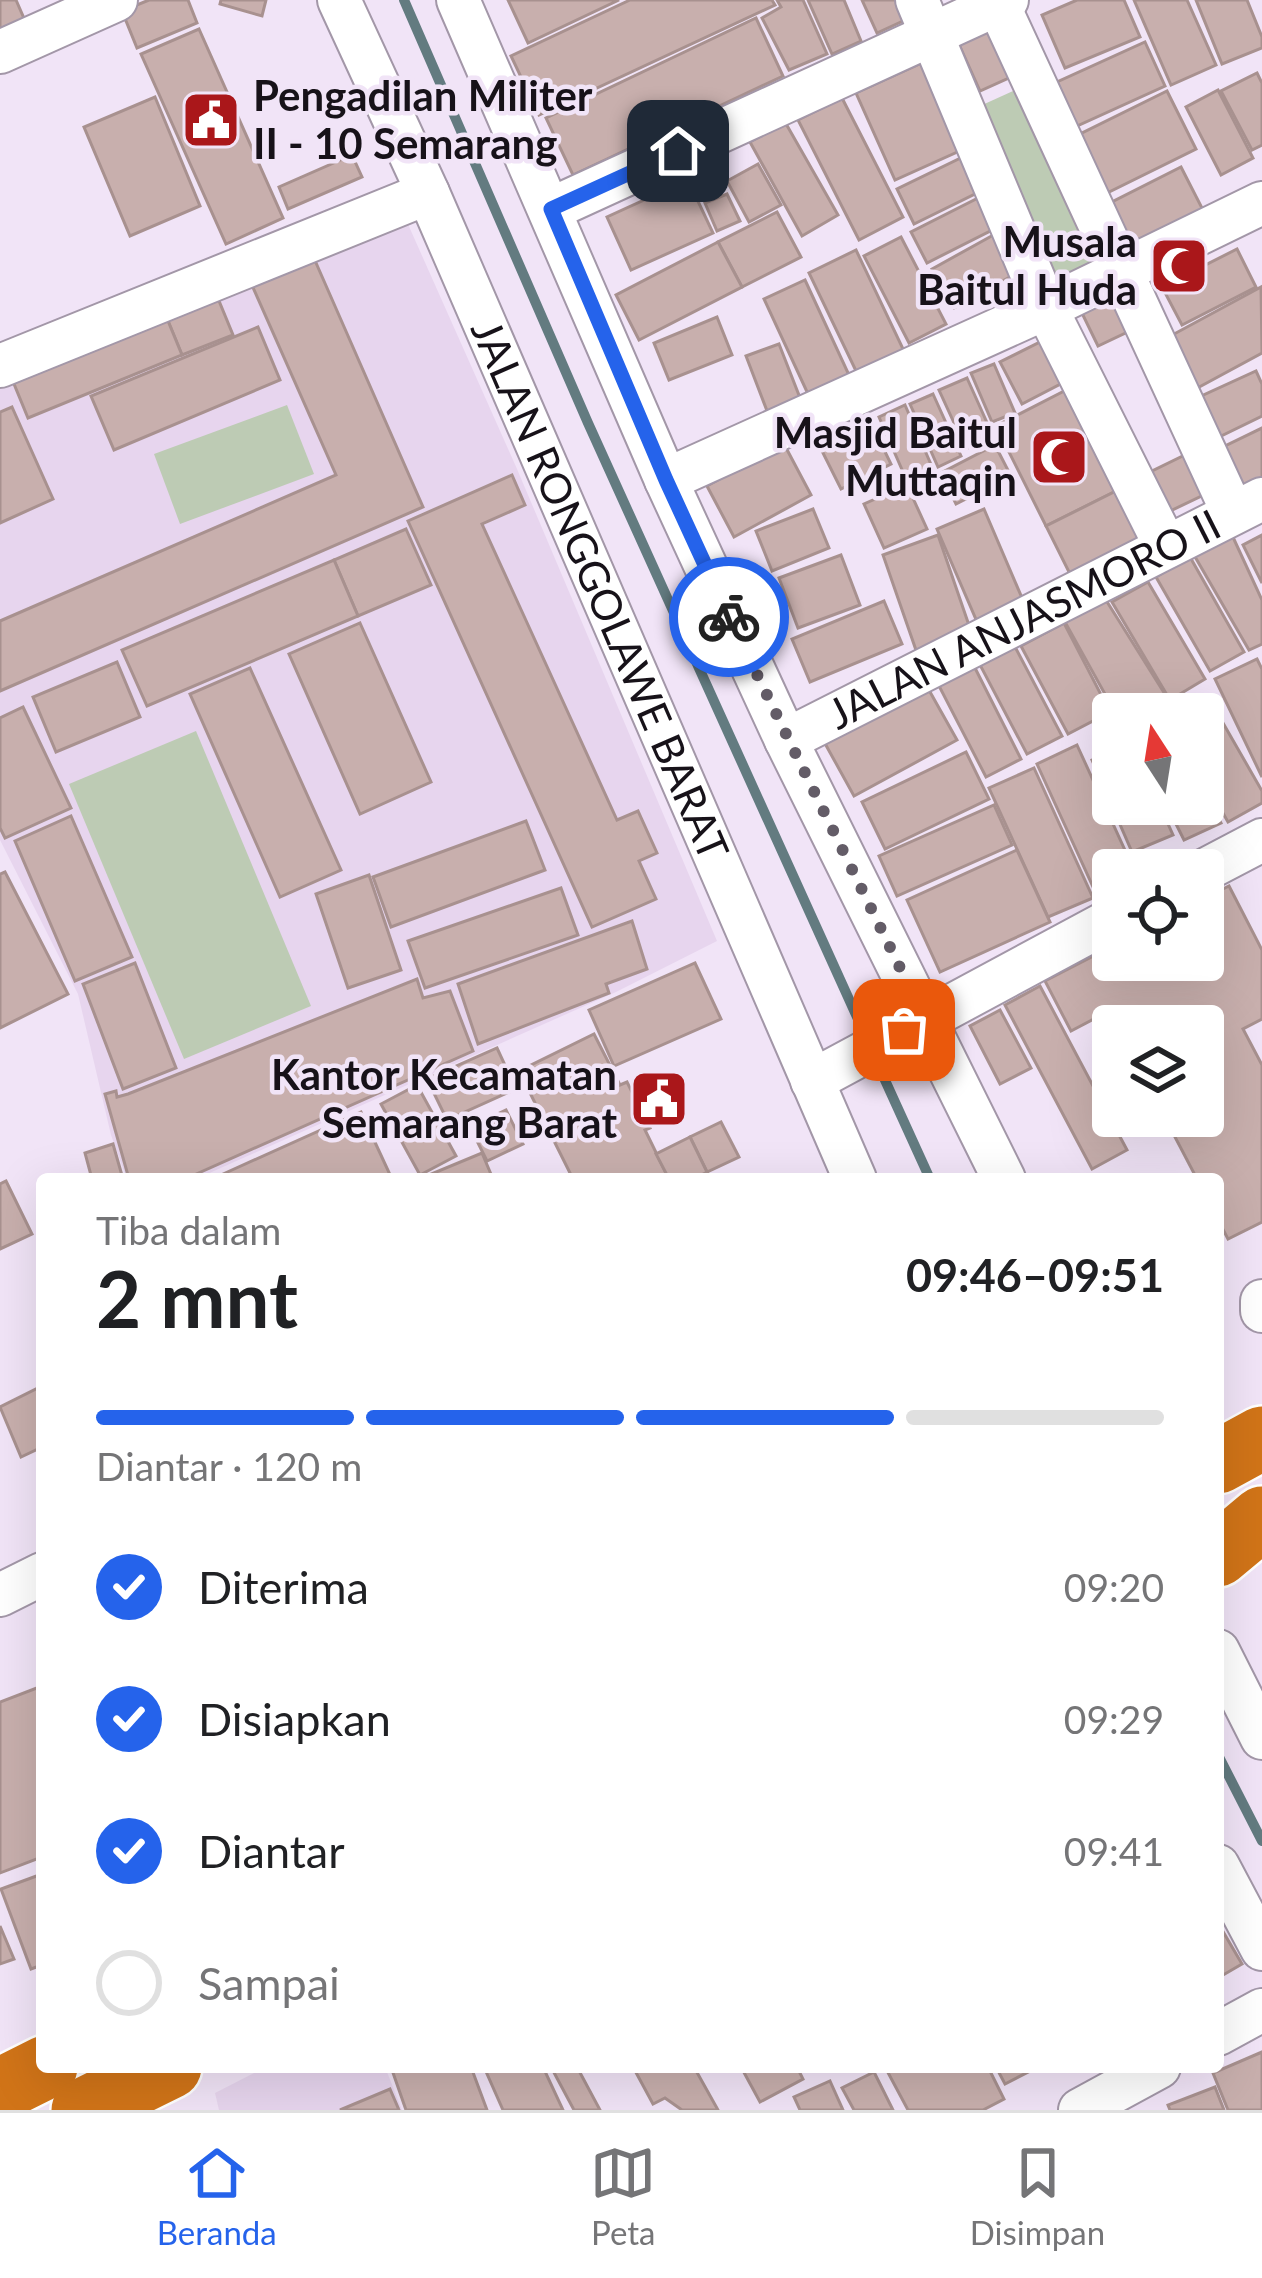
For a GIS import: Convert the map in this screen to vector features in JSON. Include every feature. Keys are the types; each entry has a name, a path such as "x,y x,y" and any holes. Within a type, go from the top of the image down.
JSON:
{"highway":[{"path":"1224,1459 1262,1438"},
{"path":"1224,1550 1262,1518"},
{"path":"0,2090 74,2098 151,2073"}],"street":[{"path":"0,52 116,0"},
{"name":"JALAN RONGGOLAWE BARAT","path":"339,0 822,1075 846,1173"},
{"path":"458,0 666,480 914,1025 1000,1173"},
{"path":"551,209 924,18 1000,1 1118,272 1247,506"},
{"path":"924,18 1046,308 1166,547"},
{"path":"0,366 428,194"},
{"path":"666,480 1046,308 1262,203"},
{"name":"JALAN ANJASMORO II","path":"786,740 1247,506"},
{"path":"1224,861 1262,840"},
{"path":"822,1075 1092,930"},
{"path":"1262,1301 1262,1311"},
{"path":"0,1595 36,1577"},
{"path":"1224,1663 1261,1734"},
{"path":"1224,1877 1262,1949"},
{"path":"1224,2031 1262,2010"},
{"path":"1080,2110 1148,2073"}],"shaded area":[{"path":"403,213 717,941 616,992 209,1173 125,1173 111,1135 78,994 0,840 0,378"},
{"path":"254,2073 387,2073 402,2110 219,2110 215,2093"}],"green space":[{"path":"1026,85 1105,260 1058,281 980,106"},
{"path":"287,405 314,474 180,524 154,454"},
{"path":"196,731 311,1006 184,1059 69,784"}],"building":[{"path":"0,0 16,0 26,23 0,34"},
{"path":"149,0 188,0 197,23 137,48 122,11"},
{"path":"221,0 266,0 262,16 220,4"},
{"path":"508,0 619,0 528,43"},
{"path":"630,0 772,0 775,5 539,115 511,56"},
{"path":"777,0 803,0 827,54 789,70 762,18 781,7"},
{"path":"808,0 844,0 861,41 832,54"},
{"path":"862,0 911,0 918,14 877,33"},
{"path":"1077,0 1124,0 1140,37 1065,68 1042,15"},
{"path":"1134,0 1187,0 1216,65 1171,85"},
{"path":"1196,0 1247,0 1262,48 1222,64"},
{"path":"756,18 783,76 573,175 546,118"},
{"path":"997,23 1020,73 980,91 957,40"},
{"path":"199,29 283,218 226,244 141,54"},
{"path":"1145,42 1165,86 1077,126 1057,82"},
{"path":"935,57 975,144 895,180 856,93"},
{"path":"1257,73 1262,83 1262,145 1252,150 1221,91"},
{"path":"1218,90 1253,158 1221,175 1186,107"},
{"path":"1167,91 1196,149 1105,194 1076,136"},
{"path":"155,97 200,206 130,236 84,127"},
{"path":"842,98 903,217 859,240 798,120"},
{"path":"785,122 838,215 802,236 750,142"},
{"path":"971,153 989,187 914,224 897,189"},
{"path":"352,155 362,177 288,209 279,187"},
{"path":"758,164 781,205 749,222 727,181"},
{"path":"1181,167 1203,210 1126,249 1104,206"},
{"path":"688,180 713,233 631,270 607,217"},
{"path":"727,194 740,221 717,231 705,203"},
{"path":"986,194 1002,225 927,263 911,232"},
{"path":"777,212 801,257 742,287 718,242"},
{"path":"997,233 1019,272 954,308 932,269"},
{"path":"901,237 946,324 909,343 864,256"},
{"path":"718,242 742,287 639,340 616,295"},
{"name":"Musala Baitul Huda","path":"1196,244 1206,264 1162,287 1152,267"},
{"path":"1237,249 1256,287 1182,325 1162,287"},
{"path":"856,250 904,351 857,373 809,273"},
{"path":"313,256 423,507 0,691 0,621 336,475 251,283"},
{"path":"805,280 849,375 808,394 764,299"},
{"path":"1118,286 1138,327 1098,346 1078,305"},
{"path":"1261,287 1262,353 1190,392 1163,340"},
{"path":"217,296 233,335 182,355 166,316"},
{"path":"166,316 182,355 28,418 12,379"},
{"path":"717,317 732,355 669,380 654,343"},
{"path":"258,327 280,380 114,450 91,396"},
{"path":"1048,338 1070,379 1022,404 1000,362"},
{"path":"779,344 802,403 769,416 746,356"},
{"path":"994,364 1015,413 992,422 971,373"},
{"path":"1256,371 1262,384 1262,416 1217,438 1197,398"},
{"path":"967,378 993,436 966,449 939,390"},
{"name":"Masjid Baitul Muttaqin","path":"1072,387 1122,488 1046,526 996,426"},
{"path":"933,394 961,456 938,467 910,404"},
{"path":"905,405 933,469 907,481 879,417"},
{"path":"12,407 53,499 0,523 0,412"},
{"path":"871,423 891,464 841,489 820,447"},
{"path":"1262,428 1262,486 1246,494 1223,447"},
{"path":"784,444 811,495 734,537 707,486"},
{"path":"995,445 1011,476 956,504 941,473"},
{"path":"1195,450 1214,490 1164,514 1144,475"},
{"path":"512,475 525,505 482,524 617,820 638,811 657,853 639,861 656,899 592,927 408,521"},
{"path":"907,485 927,529 884,548 864,504"},
{"path":"1122,488 1151,546 1075,584 1046,526"},
{"path":"813,509 829,548 772,571 756,531"},
{"path":"984,509 1025,605 978,624 937,529"},
{"path":"406,529 431,585 358,616 334,560"},
{"path":"938,535 972,634 917,653 883,555"},
{"path":"1232,535 1262,600 1262,644 1249,650 1194,555"},
{"path":"1262,535 1262,583 1243,545"},
{"path":"841,555 860,605 798,628 779,578"},
{"path":"1190,557 1244,652 1210,671 1156,577"},
{"path":"334,560 358,616 147,706 122,650"},
{"path":"1148,582 1205,679 1182,693 1166,693 1112,602"},
{"path":"1104,597 1164,693 1104,693 1065,622"},
{"path":"884,601 902,644 810,682 792,639"},
{"path":"360,623 431,782 360,814 289,654"},
{"path":"1064,623 1100,693 1092,693 1092,721 1068,734 1021,646"},
{"path":"1014,645 1062,736 1027,754 979,663"},
{"path":"1257,659 1262,669 1262,777 1224,693 1215,679"},
{"path":"117,662 140,717 56,752 33,697"},
{"path":"974,666 1021,759 986,777 938,684"},
{"path":"250,668 341,870 280,897 190,694"},
{"path":"925,683 957,740 854,796 822,738"},
{"path":"23,707 71,808 5,838 0,828 0,718"},
{"path":"1224,725 1262,791 1262,803 1228,822 1224,815"},
{"path":"1077,745 1092,778 1092,825 1113,825 1124,849 1092,849 1092,885 1037,764"},
{"path":"966,752 989,799 885,849 862,802"},
{"path":"1034,768 1092,898 1048,917 989,788"},
{"path":"994,805 1012,845 897,896 879,856"},
{"path":"71,816 132,957 75,981 15,841"},
{"path":"526,821 545,870 391,927 373,877"},
{"path":"1120,825 1168,825 1173,835 1131,849"},
{"path":"1176,825 1217,825 1184,840"},
{"path":"1017,850 1050,922 940,972 907,900"},
{"path":"5,872 68,994 0,1028 0,874"},
{"path":"369,875 401,970 348,988 316,894"},
{"path":"1229,886 1262,950 1262,1019 1243,1029 1262,1065 1262,1222 1228,1239 1224,1173 1194,1173 1175,1137 1224,1137 1224,1005 1092,1005 1092,1020 1071,1031 1045,981 1092,957 1092,981 1224,981 1224,888"},
{"path":"561,888 578,935 425,988 408,941"},
{"path":"632,921 647,969 606,984 609,993 478,1044 458,984"},
{"path":"135,963 176,1068 123,1089 83,984"},
{"path":"695,963 721,1019 614,1066 589,1010"},
{"path":"417,979 423,998 450,991 473,1051 198,1173 127,1173 105,1094 128,1094"},
{"path":"1040,986 1092,1084 1092,1137 1120,1137 1127,1150 1092,1169 1005,1005"},
{"path":"1000,1010 1031,1068 1000,1084 970,1026"},
{"path":"594,1034 620,1085 627,1082 666,1173 570,1173 519,1071"},
{"path":"497,1048 516,1089 447,1120 427,1079"},
{"path":"417,1085 456,1156 419,1173 381,1104"},
{"path":"506,1110 523,1144 487,1161 470,1127"},
{"path":"361,1112 389,1173 225,1173"},
{"path":"721,1122 739,1157 707,1172 690,1137"},
{"path":"690,1137 707,1172 666,1173 656,1154"},
{"path":"113,1144 121,1173 90,1173 85,1153"},
{"path":"482,1153 490,1173 434,1173"},
{"path":"6,1181 32,1234 0,1249 0,1184"},
{"path":"36,1389 36,1450 21,1457 0,1407"},
{"path":"36,1688 36,1859 0,1873 0,1702"},
{"path":"36,1876 36,1967 31,1969 1,1889"},
{"path":"0,1926 14,1959 0,1964"},
{"path":"1224,1933 1242,1964 1224,1974"},
{"path":"1262,2052 1262,2110 1228,2110 1213,2073 1224,2073 1224,2068"},
{"path":"393,2073 473,2073 487,2110 406,2110"},
{"path":"487,2073 546,2073 563,2110 503,2110"},
{"path":"554,2073 580,2073 600,2110 574,2110"},
{"path":"636,2073 697,2073 718,2110 682,2110 665,2098 653,2104"},
{"path":"744,2073 800,2073 803,2079 760,2102"},
{"path":"874,2073 893,2110 854,2110 842,2088"},
{"path":"888,2073 991,2073 1004,2099 983,2110 908,2110"},
{"path":"999,2073 1026,2073 1005,2084"},
{"path":"830,2081 843,2110 800,2110 794,2097"},
{"path":"1215,2087 1224,2110 1170,2110 1168,2105"},
{"path":"390,2089 399,2110 340,2110"}],"waterway":[{"path":"404,0 588,423 867,1039"},
{"path":"874,1056 927,1173"},
{"path":"1224,1767 1262,1841"}],"way so far":[{"path":"729,617 925,1019 904,1030"}],"place":[{"name":"Pengadilan Militer II - 10 Semarang","path":"211,120"},
{"name":"Musala Baitul Huda","path":"1179,266"},
{"name":"Masjid Baitul Muttaqin","path":"1059,457"},
{"name":"Kantor Kecamatan Semarang Barat","path":"659,1099"}],"route":[{"path":"678,151 551,209 729,617"}]}
